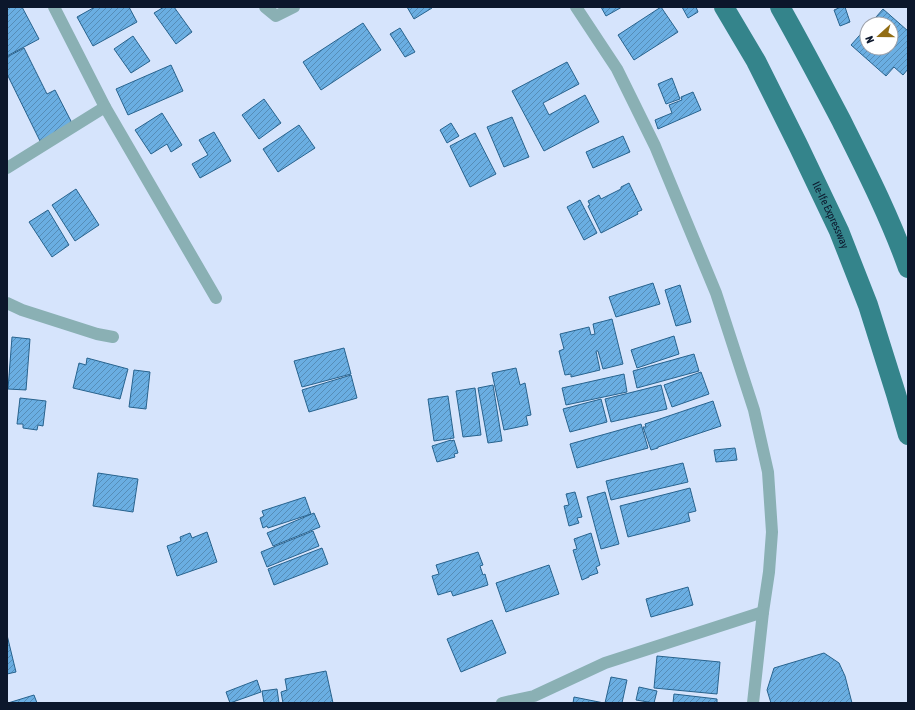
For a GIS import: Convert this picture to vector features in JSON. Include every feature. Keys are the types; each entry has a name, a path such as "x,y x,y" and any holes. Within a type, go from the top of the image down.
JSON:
{"main road":[{"name":"Ile-Ife Expressway","path":"724,7 756,61 798,145 838,231 868,305 908,435"},
{"path":"780,7 804,48 864,165 901,247 908,268"}],"street":[{"path":"54,7 105,107 216,298"},
{"path":"265,7 276,16 294,7"},
{"path":"576,7 617,69 655,146 716,293 754,410 768,472 772,532 769,572 753,703"},
{"path":"7,168 105,107"},
{"path":"7,303 22,310 97,334 113,337"},
{"path":"502,703 534,696 605,663 763,612"}],"building":[{"path":"7,7 22,7 39,39 7,56"},
{"path":"95,7 129,7 137,22 93,46 77,17"},
{"path":"164,7 174,7 192,32 176,44 154,13"},
{"path":"407,7 432,7 432,8 414,19"},
{"path":"601,7 622,7 606,16"},
{"path":"661,7 678,32 634,60 618,35"},
{"path":"682,7 696,7 698,12 688,18"},
{"path":"845,7 850,22 840,26 834,10"},
{"path":"883,9 891,16 877,16"},
{"path":"363,23 381,50 321,90 303,62"},
{"path":"899,23 908,31 908,69 903,75 894,67 886,76 863,56 899,56"},
{"path":"400,28 415,52 405,57 390,34"},
{"path":"133,36 150,61 131,73 114,49"},
{"path":"859,36 859,52 851,45"},
{"path":"24,48 47,94 55,90 73,125 40,141 7,74 7,57"},
{"path":"567,62 579,84 543,103 549,115 585,95 599,122 544,151 512,91"},
{"path":"171,65 183,91 128,115 116,89"},
{"path":"672,78 680,99 666,104 658,84"},
{"path":"693,92 701,110 658,129 655,120 672,113 669,105 682,100 681,97"},
{"path":"264,99 281,123 259,139 242,115"},
{"path":"162,113 182,145 171,152 167,144 151,154 135,130"},
{"path":"512,117 529,157 504,167 487,127"},
{"path":"451,123 459,136 447,143 440,130"},
{"path":"299,125 315,148 278,172 263,149"},
{"path":"214,132 231,161 200,178 192,164 208,155 199,140"},
{"path":"475,133 496,174 470,187 450,146"},
{"path":"623,136 630,152 593,168 586,152"},
{"path":"629,183 642,210 637,212 638,214 601,233 588,206 590,205 588,201 599,195 601,199 621,189 621,187"},
{"path":"76,189 99,225 75,241 52,205"},
{"path":"580,200 597,233 584,240 567,207"},
{"path":"48,210 69,245 52,257 29,222"},
{"path":"653,283 660,304 616,317 609,297"},
{"path":"680,285 691,322 676,326 665,290"},
{"path":"612,319 623,364 603,369 598,351 596,351 600,370 571,377 571,374 565,375 559,351 564,349 560,334 589,327 591,335 595,334 593,324"},
{"path":"674,336 679,354 637,368 631,350"},
{"path":"12,337 30,339 26,390 8,389"},
{"path":"344,348 351,374 302,387 294,361"},
{"path":"694,354 699,371 637,388 633,371"},
{"path":"87,358 128,369 120,399 73,388 79,363 86,365"},
{"path":"516,368 520,385 525,383 531,415 526,416 528,425 504,430 492,373"},
{"path":"134,370 150,372 146,409 129,407"},
{"path":"701,372 709,394 672,407 664,385"},
{"path":"624,374 627,392 566,405 562,388"},
{"path":"351,375 357,398 309,412 302,390"},
{"path":"493,385 502,441 488,443 478,388"},
{"path":"661,385 667,409 611,422 605,399"},
{"path":"475,388 481,435 463,437 456,391"},
{"path":"448,396 454,438 434,441 428,399"},
{"path":"20,398 46,401 43,426 38,425 37,430 23,428 23,424 17,424"},
{"path":"601,399 607,422 570,432 563,409"},
{"path":"713,401 721,426 651,450 643,427 646,427 645,424"},
{"path":"641,424 648,448 577,468 570,444"},
{"path":"454,440 458,453 454,454 455,457 437,462 432,446"},
{"path":"735,448 737,460 716,462 714,450"},
{"path":"683,463 688,482 611,500 606,481"},
{"path":"98,473 138,479 133,512 93,506"},
{"path":"690,488 696,511 688,513 690,521 628,537 620,506"},
{"path":"575,492 582,517 577,518 579,523 569,526 564,506 569,505 566,494"},
{"path":"605,492 619,544 601,549 587,497"},
{"path":"305,497 311,514 268,528 267,526 263,528 260,518 264,516 262,511"},
{"path":"314,513 320,527 273,546 267,533"},
{"path":"313,531 319,546 267,567 261,552"},
{"path":"207,532 217,562 177,576 167,546 181,541 180,537 190,533 192,538"},
{"path":"591,533 600,565 596,567 598,573 582,580 573,550 577,549 574,539"},
{"path":"322,548 328,564 274,585 268,569"},
{"path":"478,552 483,565 480,566 483,575 485,574 488,585 453,596 451,591 438,595 432,576 439,574 436,565"},
{"path":"549,565 559,594 506,612 496,583"},
{"path":"688,587 693,605 651,617 646,599"},
{"path":"492,620 506,653 461,672 447,639"},
{"path":"7,635 16,672 7,674"},
{"path":"824,653 839,663 845,676 852,703 771,703 767,690 774,668"},
{"path":"657,656 720,662 717,694 654,688"},
{"path":"326,671 333,703 283,703 281,692 287,690 285,679"},
{"path":"611,677 627,680 622,703 605,703"},
{"path":"257,680 261,692 230,703 226,692"},
{"path":"639,687 657,691 654,703 636,700"},
{"path":"277,689 279,703 264,703 262,691"},
{"path":"674,694 717,699 717,703 673,703"},
{"path":"34,695 37,703 8,703"},
{"path":"574,697 604,703 573,703"}]}
